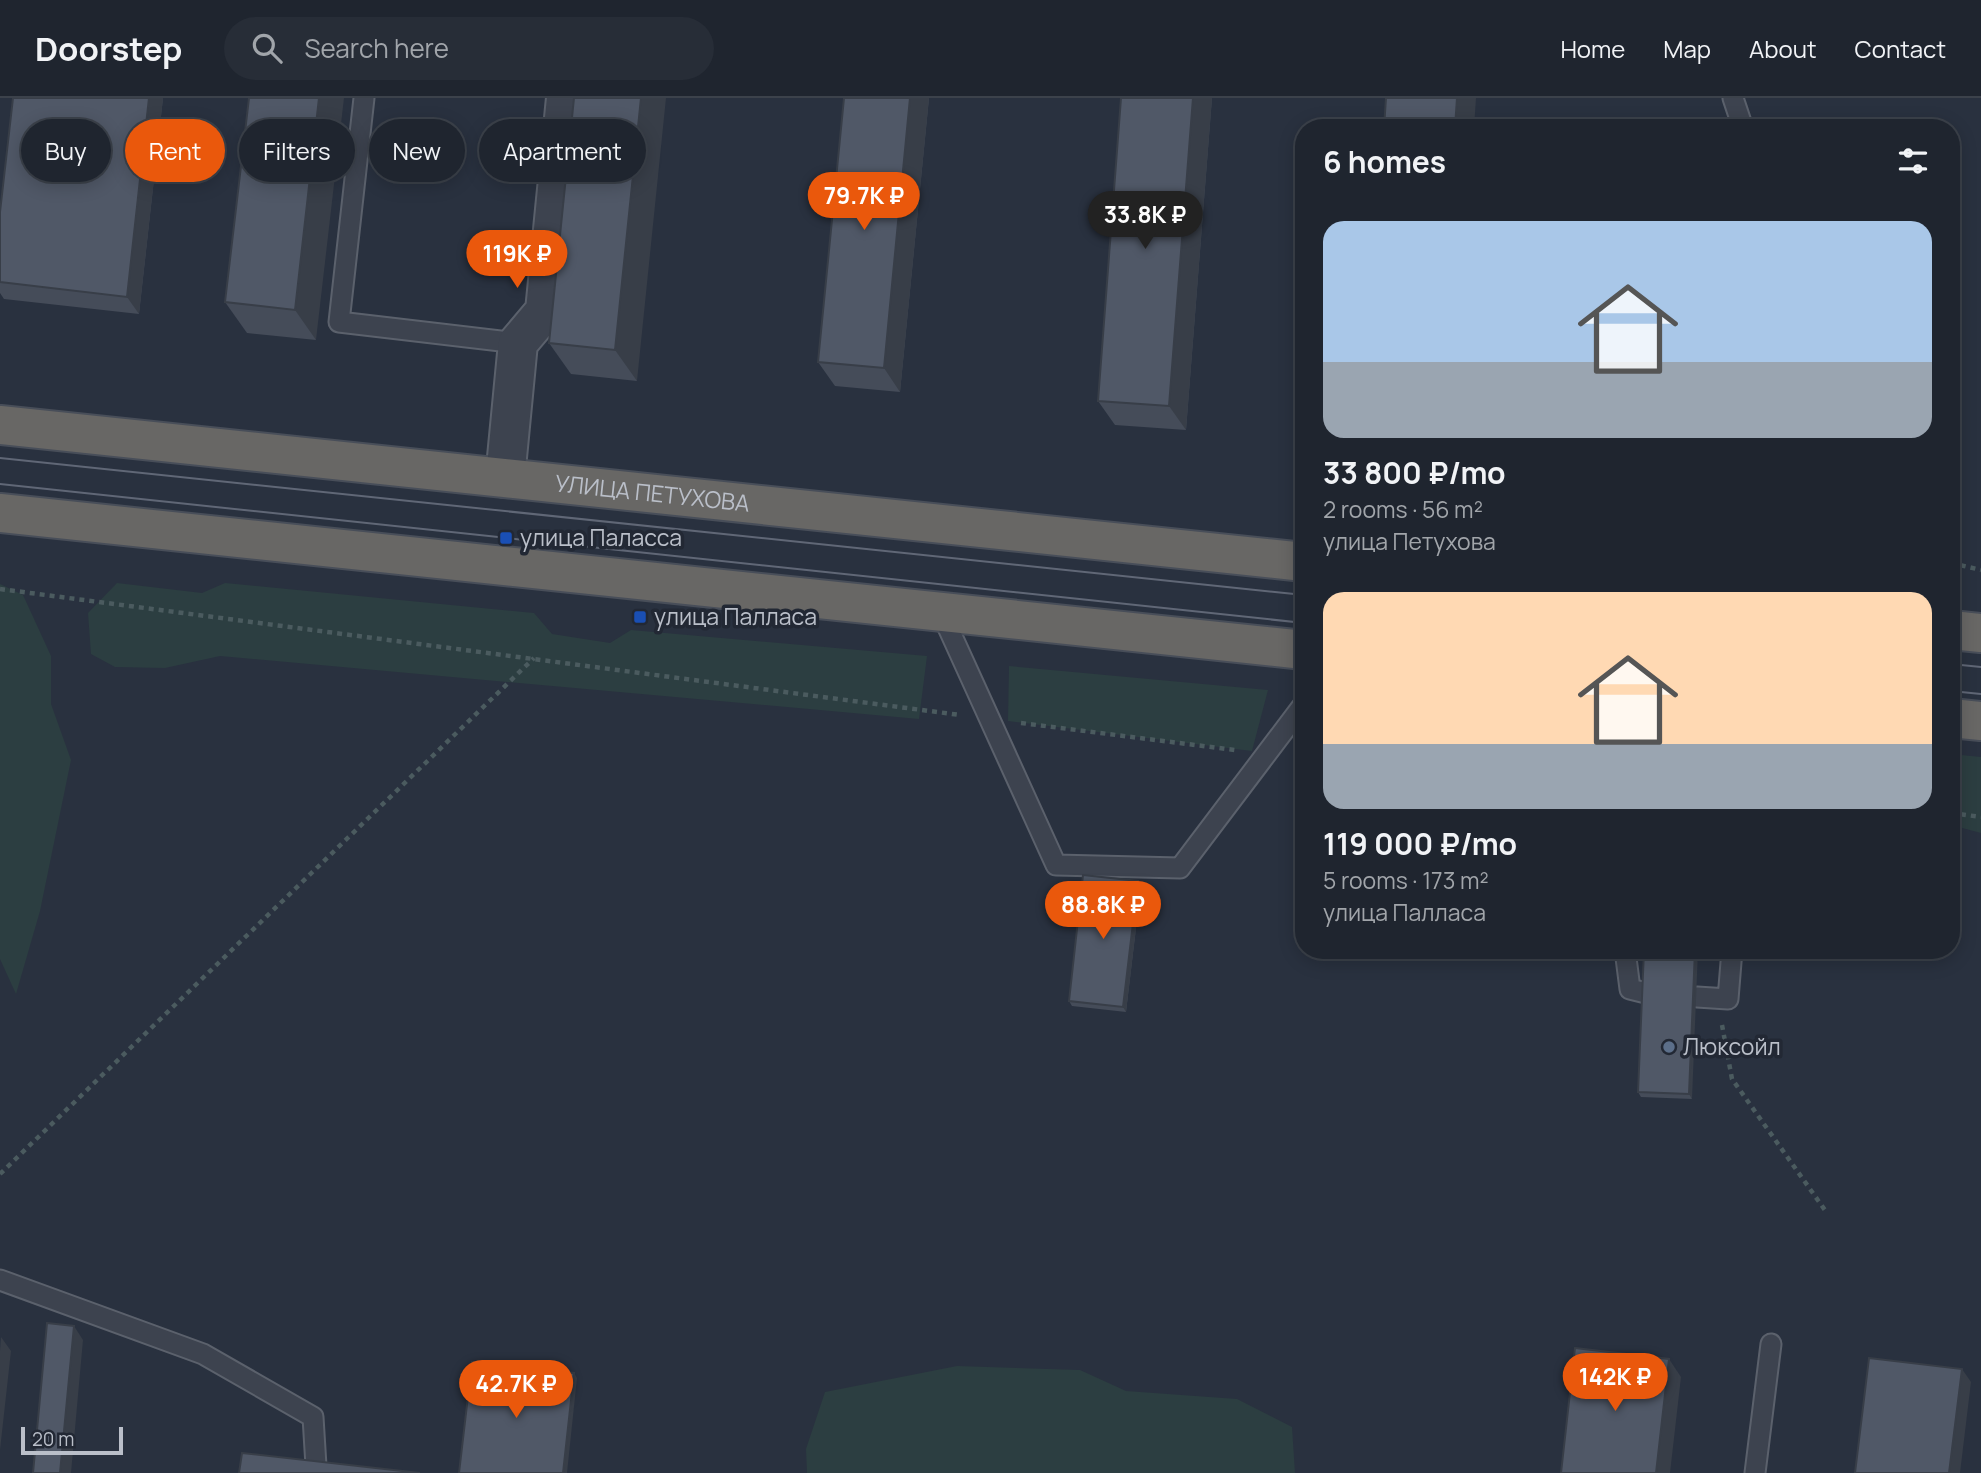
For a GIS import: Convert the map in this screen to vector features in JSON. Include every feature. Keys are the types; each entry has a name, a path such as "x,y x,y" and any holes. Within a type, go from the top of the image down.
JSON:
{"highway":[{"name":"УЛИЦА ПЕТУХОВА","path":"0,425 1295,561"},
{"path":"0,513 1295,649"},
{"path":"1960,631 1981,633"},
{"path":"1960,719 1981,721"}],"street":[{"path":"505,478 518,343 545,312 566,98"}],"lane":[{"path":"364,98 339,322 518,343"},
{"path":"1732,98 1740,119"},
{"path":"941,612 1056,864 1180,869 1295,716"},
{"path":"1626,959 1630,989 1646,993"},
{"path":"1696,997 1728,999 1731,959"},
{"path":"0,1280 203,1354 313,1417 316,1466"},
{"path":"1755,1473 1771,1344"}],"path":[{"path":"1960,566 1981,570"},
{"path":"0,589 1267,754"},
{"path":"0,1174 534,658"},
{"path":"1960,814 1981,817"},
{"path":"1717,998 1732,1079 1827,1213"}],"shaded area":[{"path":"117,583 202,593 225,583 534,613 552,634 610,643 631,630 927,656 919,719 220,656 165,668 115,667 91,654 88,613"},
{"path":"0,584 23,595 51,656 51,704 71,760 40,911 16,994 0,959"},
{"path":"1009,666 1268,690 1252,751 1008,721"},
{"path":"1960,755 1981,757 1981,833 1960,827"},
{"path":"957,1366 1080,1370 1126,1391 1237,1399 1292,1427 1295,1473 807,1473 806,1449 825,1392"}],"building":[{"path":"13,98 149,98 147,119 125,119 125,182 140,182 127,297 0,282 0,212"},
{"path":"249,98 319,98 317,119 247,119"},
{"path":"574,98 641,98 639,119 572,119"},
{"path":"844,98 910,98 884,368 818,362"},
{"path":"1121,98 1193,98 1169,406 1098,401"},
{"path":"1386,98 1457,98 1456,119 1385,119"},
{"path":"239,182 309,182 295,310 225,302"},
{"path":"565,182 632,182 615,350 549,343"},
{"path":"1083,875 1138,881 1123,1007 1069,1001"},
{"name":"Люксойл","path":"1644,959 1695,959 1689,1094 1638,1092"},
{"path":"47,1323 74,1326 60,1473 33,1473"},
{"path":"1575,1348 1669,1359 1656,1473 1561,1473"},
{"path":"1869,1358 1962,1369 1949,1473 1855,1473"},
{"path":"472,1362 574,1373 563,1473 459,1473"},
{"path":"242,1453 420,1473 239,1473"}],"tram line":[{"path":"0,458 1295,594"},
{"path":"0,484 1295,622"},
{"path":"1960,665 1981,667"},
{"path":"1960,692 1981,694"}],"place":[{"name":"улица Паласса","path":"506,538"},
{"name":"улица Палласа","path":"640,617"},
{"name":"Люксойл","path":"1669,1047"}]}
